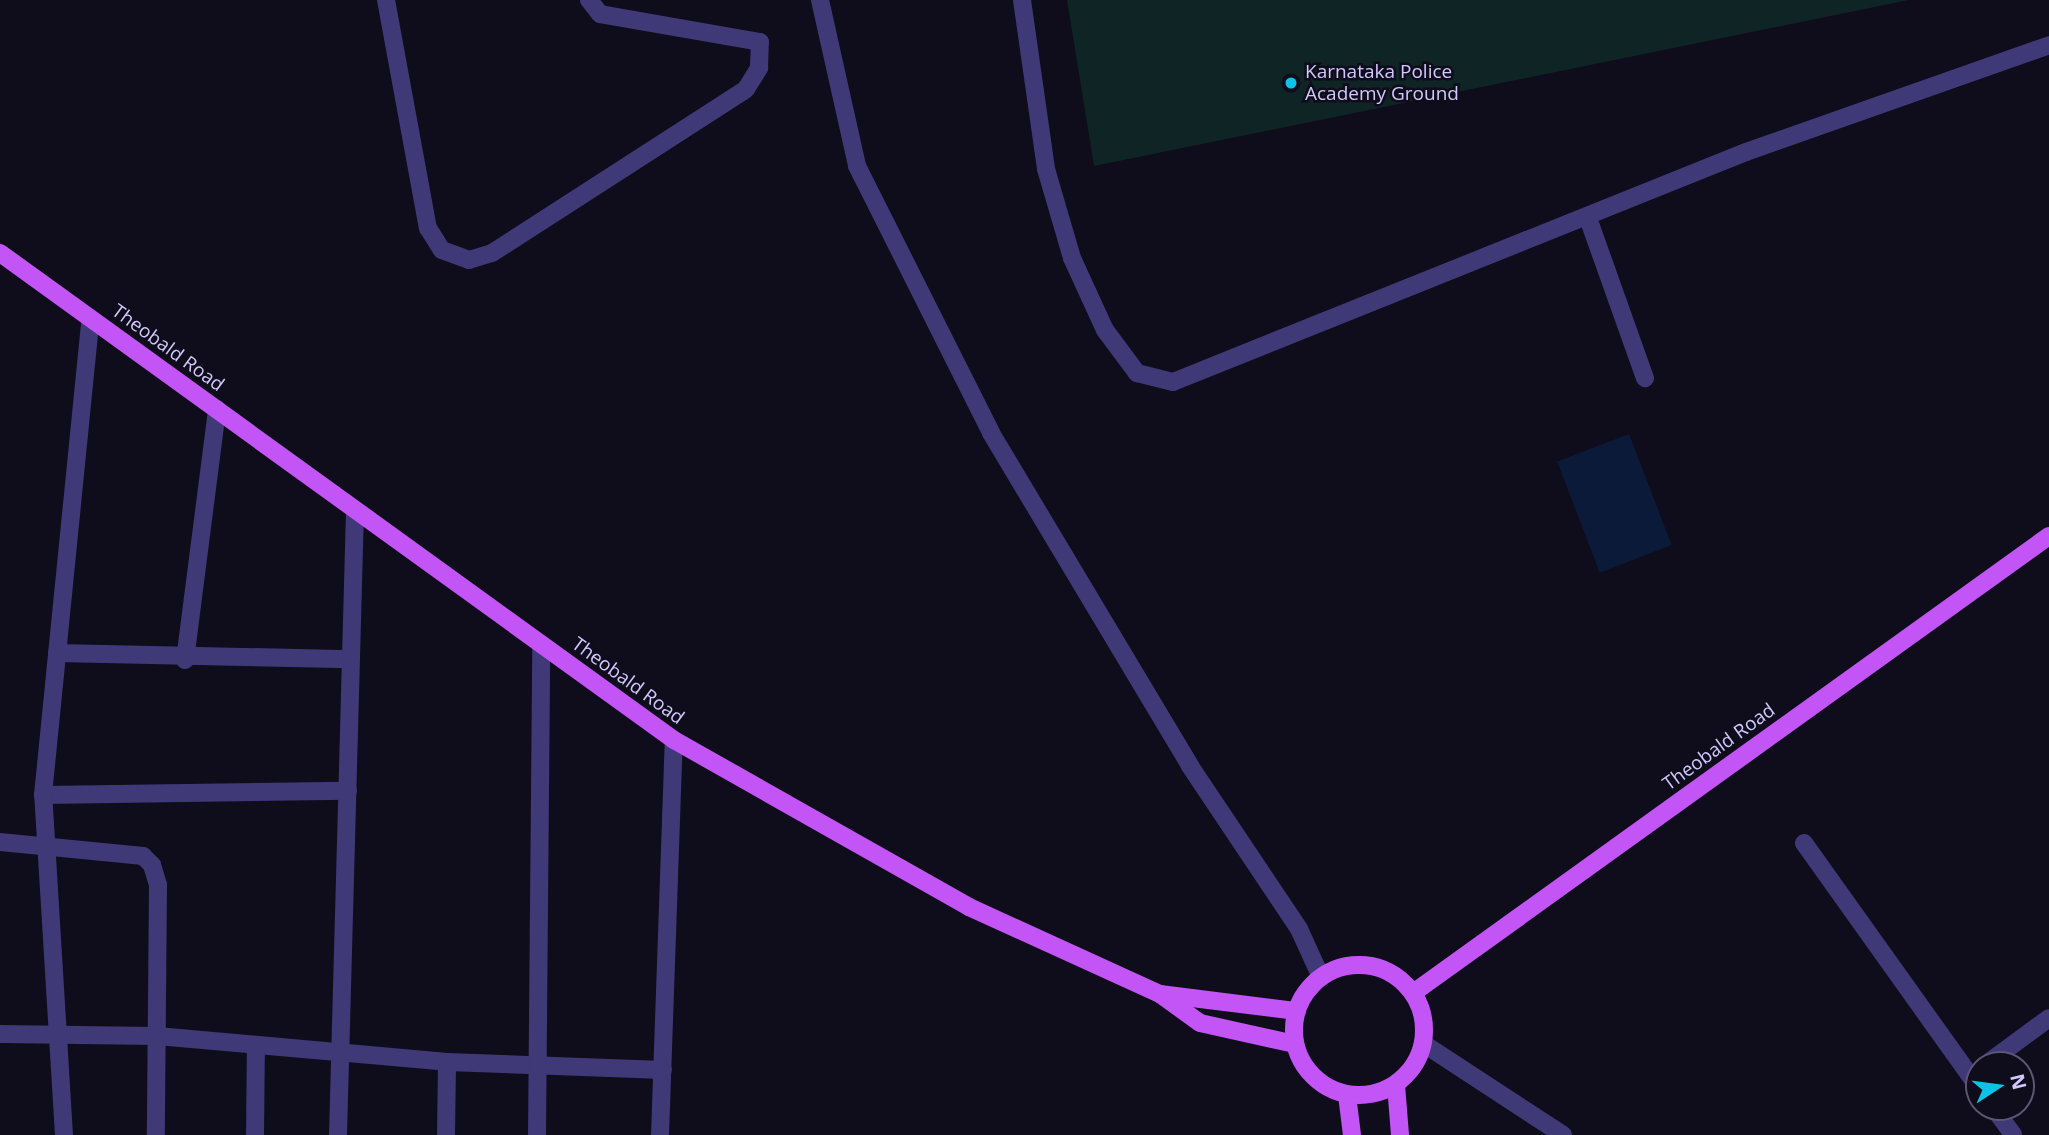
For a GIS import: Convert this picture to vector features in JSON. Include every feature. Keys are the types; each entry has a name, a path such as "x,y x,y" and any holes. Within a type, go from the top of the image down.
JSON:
{"main road":[{"name":"Theobald Road","path":"0,253 674,740 969,907 1160,993 1297,1012"},
{"name":"Theobald Road","path":"1413,993 2049,536"},
{"path":"1345,966 1371,966 1395,975 1413,993 1423,1018 1424,1044 1396,1085 1372,1095 1347,1095 1314,1076 1296,1044 1297,1012 1321,977 1345,966"},
{"path":"1160,993 1200,1023 1296,1044"},
{"path":"1396,1085 1401,1135"},
{"path":"1347,1095 1352,1135"}],"street":[{"path":"386,0 428,228 442,250 469,260 492,253 746,89 759,68 760,42 600,15 589,0"},
{"path":"820,0 857,166 991,433 1191,766 1299,929 1321,977"},
{"path":"1022,0 1046,169 1072,258 1105,330 1137,373 1173,382 1588,218 1746,152 2049,45"},
{"path":"1588,218 1645,378"},
{"path":"64,1135 61,1035 43,795 91,318"},
{"path":"185,660 217,409"},
{"path":"338,1135 355,511"},
{"path":"537,1135 541,644"},
{"path":"57,653 185,660 351,660"},
{"path":"660,1135 674,740"},
{"path":"43,795 348,791"},
{"path":"0,842 46,849 143,856 152,865 158,885 156,1135"},
{"path":"1804,843 1965,1057"},
{"path":"2007,1051 2049,1018"},
{"path":"0,1034 157,1036 341,1055 663,1070"},
{"path":"1424,1044 1563,1135"},
{"path":"256,1046 256,1135"},
{"path":"446,1135 447,1062"}],"green space":[{"name":"Karnataka Police Academy Ground","path":"1067,0 1909,0 1094,166"}],"water":[{"path":"1629,434 1672,545 1600,573 1557,462"}],"place":[{"name":"Karnataka Police Academy Ground","path":"1291,83"}]}
